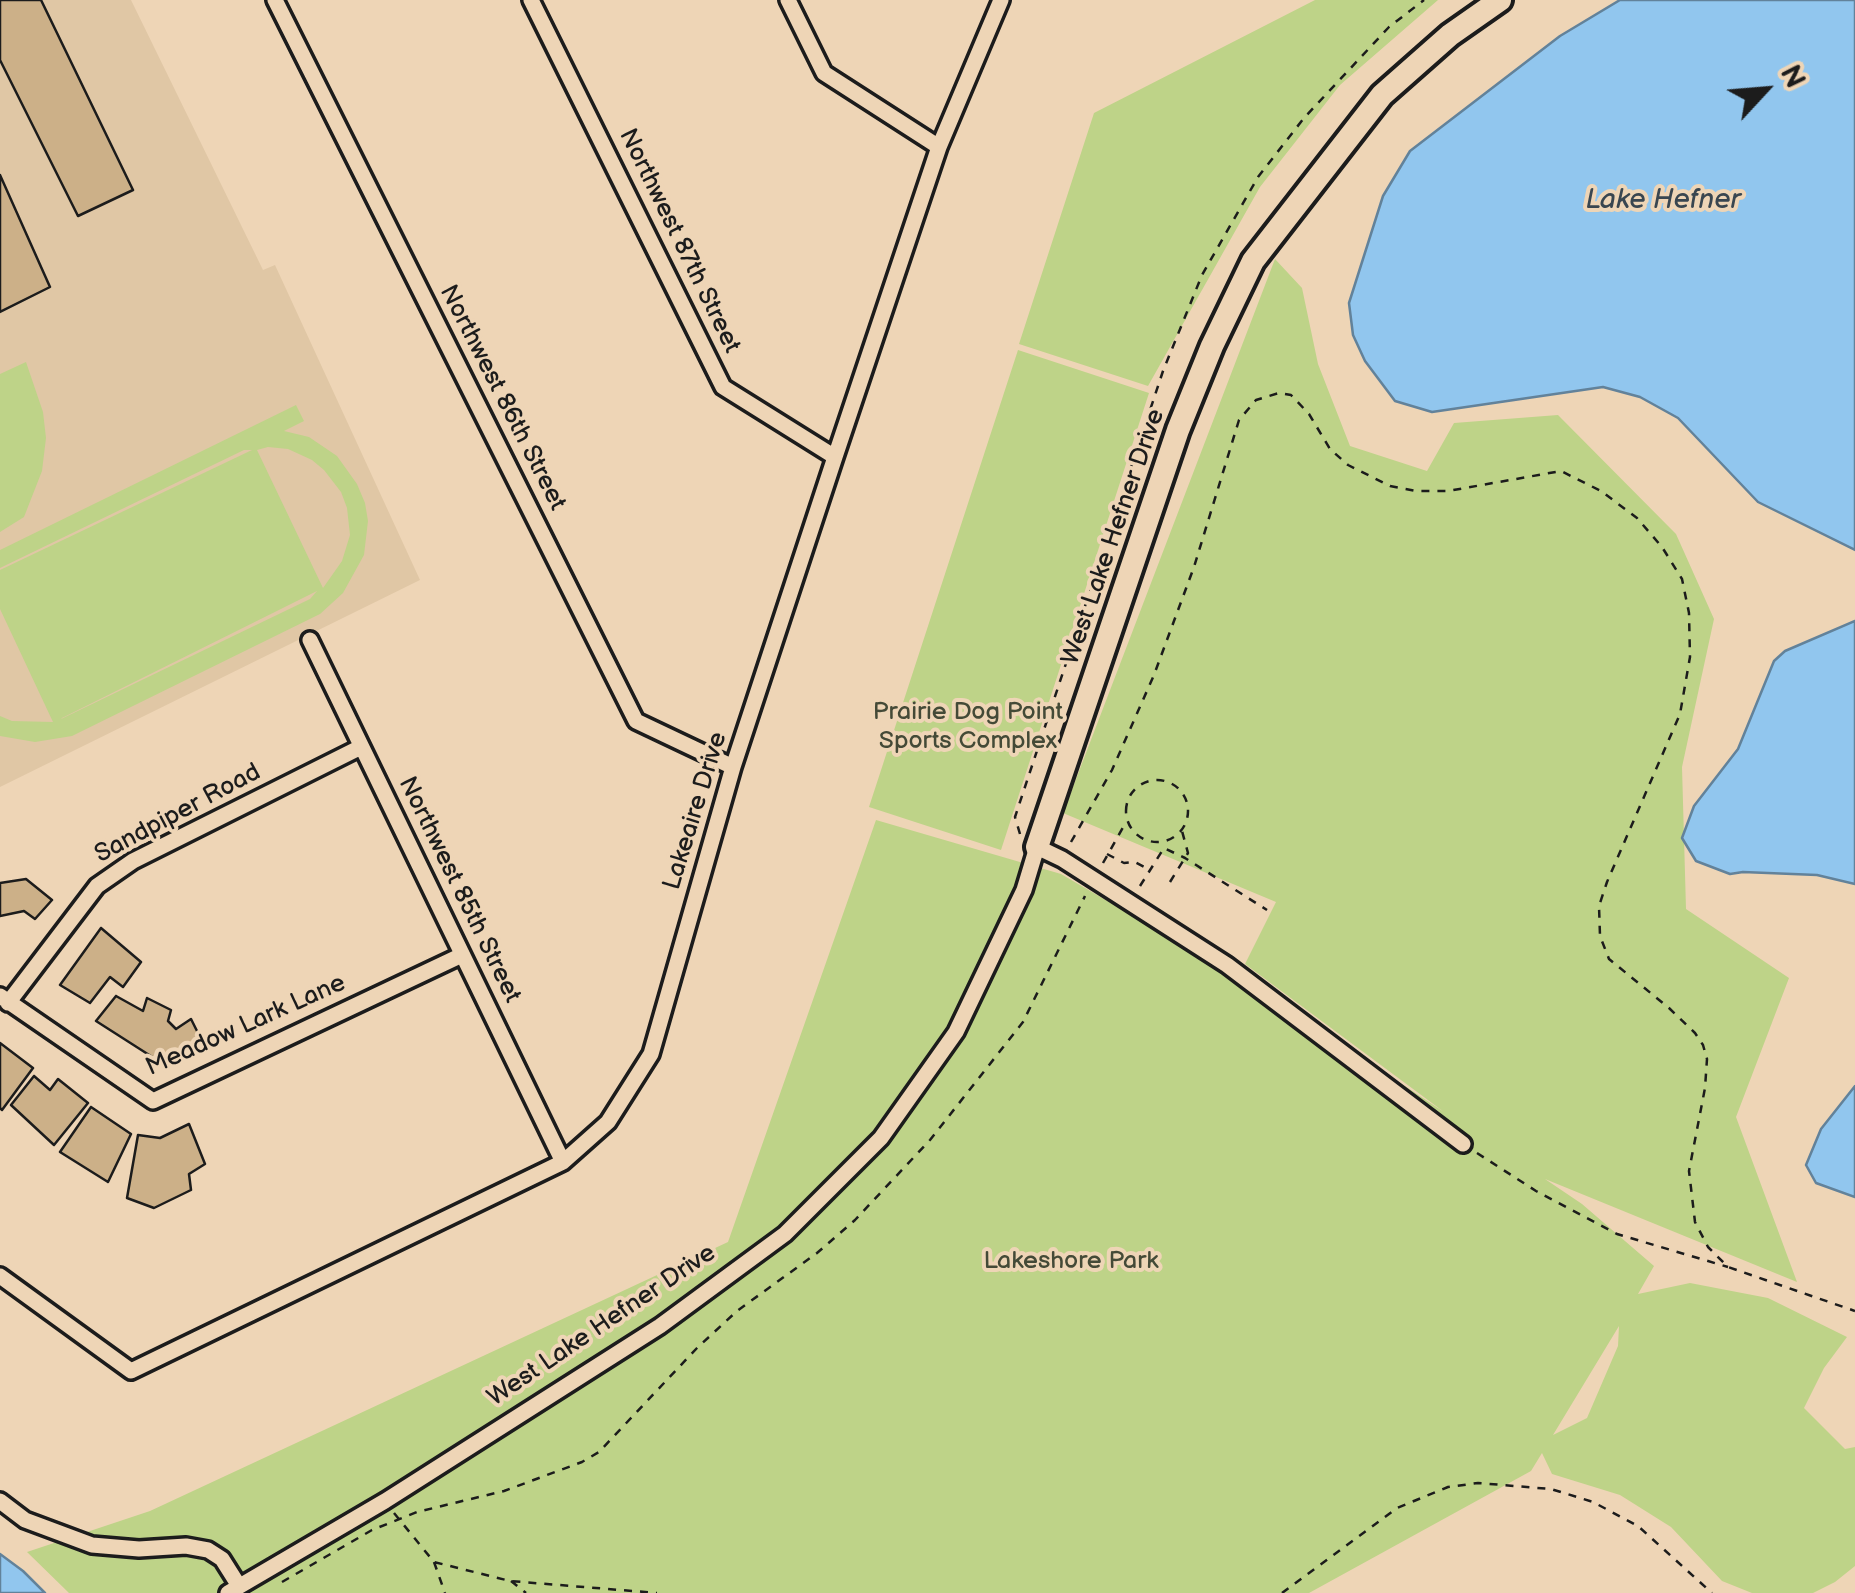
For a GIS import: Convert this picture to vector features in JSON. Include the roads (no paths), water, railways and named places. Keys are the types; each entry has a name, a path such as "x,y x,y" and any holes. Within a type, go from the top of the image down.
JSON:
{"street":[{"name":"Northwest 86th Street","path":"275,0 636,722 734,768"},
{"name":"Northwest 87th Street","path":"531,0 724,386 835,457"},
{"path":"788,0 824,73 939,148"},
{"name":"Lakeaire Drive","path":"0,1276 131,1371 563,1162 608,1122 651,1054 734,768 835,457 939,148 1001,0"},
{"name":"West Lake Hefner Drive","path":"234,1589 385,1501 660,1326 784,1234 882,1138 956,1032 1024,890 1178,430 1212,346 1254,261 1382,94 1450,34 1500,0"},
{"name":"Northwest 85th Street","path":"310,640 563,1162"},
{"name":"Sandpiper Road","path":"4,1000 97,886 133,861 361,747"},
{"path":"1037,847 1062,858 1227,965 1463,1144"},
{"name":"Meadow Lark Lane","path":"4,1000 153,1101 462,955"},
{"path":"0,1501 25,1520 92,1546 186,1546 208,1550 222,1559 234,1589"}],"water":[{"name":"Lake Hefner","path":"1620,0 1855,0 1855,550 1758,502 1678,418 1640,397 1603,387 1432,412 1395,401 1365,361 1353,335 1349,303 1383,196 1410,151 1560,36"},
{"path":"1855,621 1855,884 1817,875 1730,874 1696,861 1682,838 1694,806 1738,749 1774,661 1785,651"},
{"path":"1855,1086 1855,1197 1816,1183 1806,1165 1821,1129"},
{"path":"0,1554 23,1571 45,1593 0,1593"}],"park label":[{"name":"Prairie Dog Point Sports Complex","path":"968,728"},
{"name":"Lakeshore Park","path":"1071,1262"}]}
